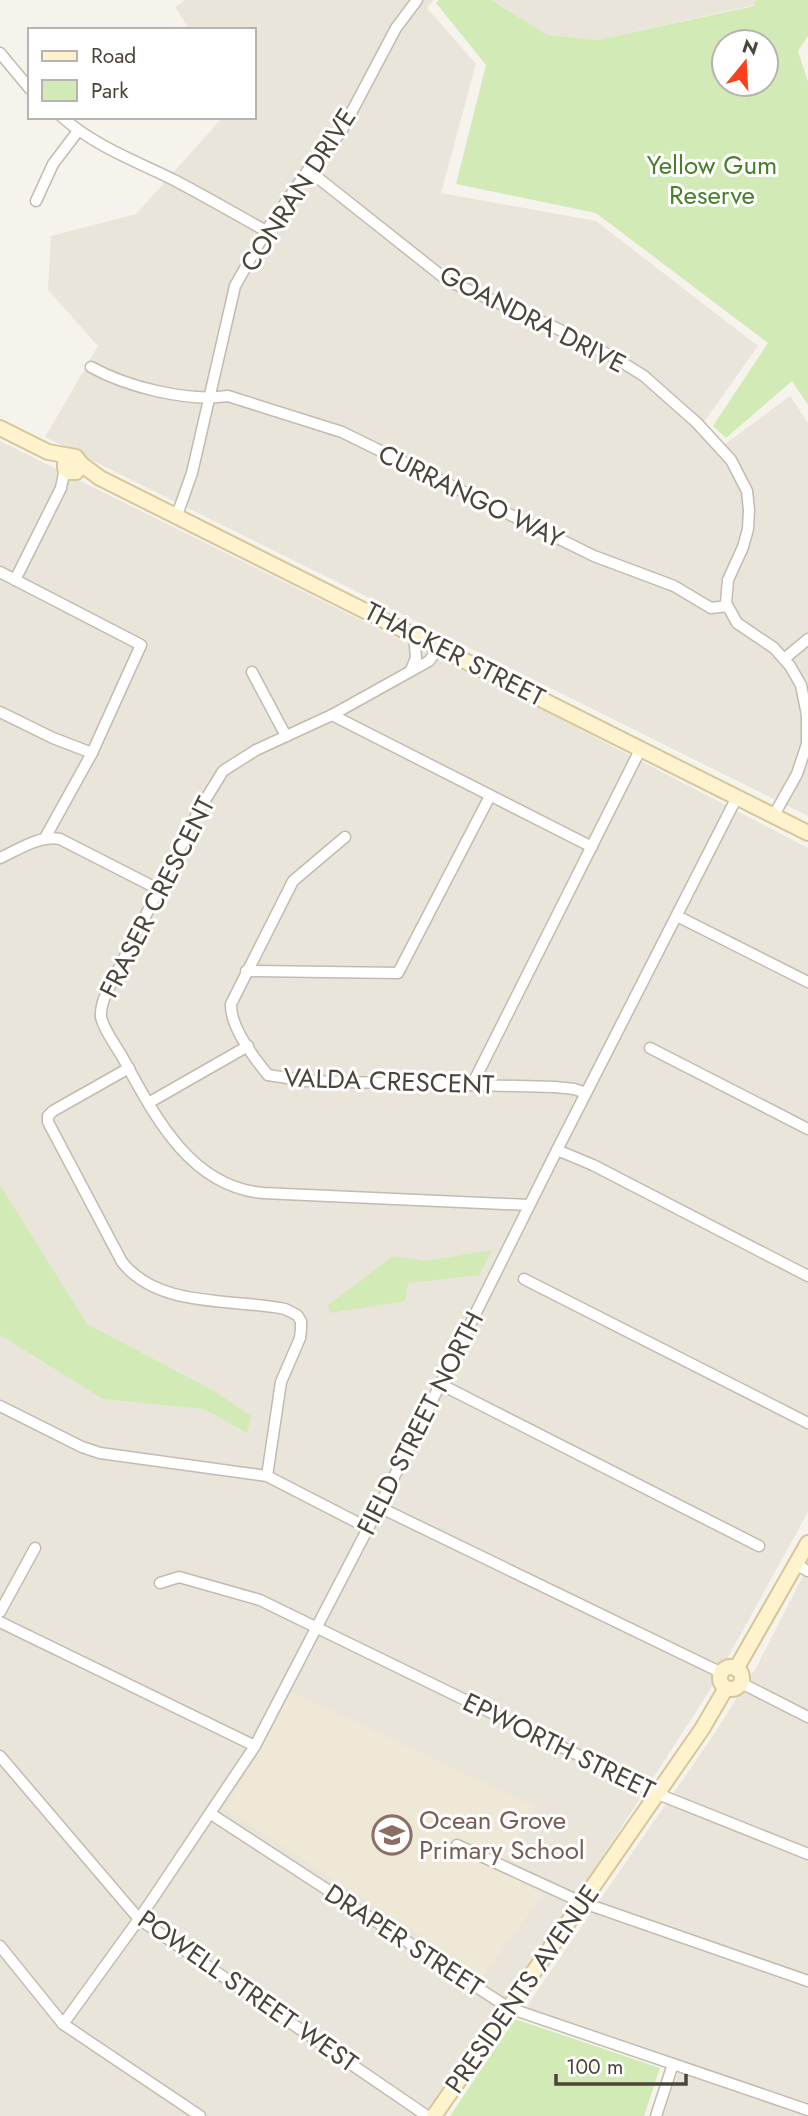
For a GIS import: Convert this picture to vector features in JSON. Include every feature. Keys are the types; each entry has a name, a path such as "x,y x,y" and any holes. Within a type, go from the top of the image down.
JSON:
{"street":[{"name":"CONRAN DRIVE","path":"177,515 192,473 235,286 266,231 308,170 341,132 396,28 417,0"},
{"path":"0,53 28,87"},
{"path":"64,119 78,131 112,151 175,181 266,231"},
{"path":"36,201 53,164 78,131"},
{"name":"GOANDRA DRIVE","path":"308,170 448,281 554,327 615,358 644,376 697,424 731,460 747,491 748,529 739,559 728,580 725,591 727,606"},
{"name":"CURRANGO WAY","path":"91,367 112,379 133,386 210,398 228,396 342,432 594,556 674,586 711,608 727,606"},
{"name":"THACKER STREET","path":"0,428 72,467 177,515 808,833"},
{"path":"15,580 72,467"},
{"path":"0,572 141,645 92,752 45,838"},
{"path":"727,606 737,622 759,636 784,659 801,685 808,730 807,744 797,774 774,815"},
{"path":"411,671 416,658 414,634"},
{"path":"784,659 808,639"},
{"name":"FRASER CRESCENT","path":"440,646 429,661 223,771 207,795 158,889 102,1006 103,1024 176,1145 216,1178 237,1189 529,1205"},
{"path":"252,671 286,736"},
{"path":"0,712 53,738 92,752"},
{"path":"332,715 592,847"},
{"path":"472,1085 641,748"},
{"path":"246,971 398,973 490,796"},
{"name":"FIELD STREET NORTH","path":"63,2024 139,1919 255,1746 379,1507 737,797"},
{"path":"0,858 53,837 66,841 158,889"},
{"name":"VALDA CRESCENT","path":"345,837 293,881 234,996 232,1018 268,1075 280,1078 565,1087 586,1093"},
{"path":"677,916 808,982"},
{"path":"150,1102 248,1046"},
{"path":"650,1048 808,1129"},
{"path":"129,1068 54,1111 48,1116 51,1132 131,1274 153,1287 191,1298 285,1308 297,1315 301,1321 300,1338 281,1382 267,1476"},
{"path":"557,1150 593,1165 808,1276"},
{"path":"524,1279 808,1423"},
{"path":"440,1384 759,1546"},
{"path":"0,1406 100,1453 267,1476 368,1528"},
{"path":"379,1507 722,1673"},
{"path":"736,1669 802,1568 808,1543"},
{"path":"0,1612 35,1548"},
{"name":"EPWORTH STREET","path":"160,1583 179,1577 260,1600 658,1794 808,1854"},
{"path":"0,1622 255,1746"},
{"path":"728,1668 736,1669 742,1675 741,1684 735,1689 726,1688 721,1682 722,1673 728,1668"},
{"path":"741,1684 808,1717"},
{"name":"PRESIDENTS AVENUE","path":"434,2116 702,1730 726,1688"},
{"name":"POWELL STREET WEST","path":"2,1762 139,1919 427,2116"},
{"name":"DRAPER STREET","path":"211,1814 509,2008 808,2110"},
{"path":"457,1845 581,1902 808,1981"},
{"path":"0,1946 63,2024 200,2116"},
{"path":"656,2116 673,2064"}],"shaded area":[{"path":"185,0 434,0 427,8 476,64 441,193 596,221 758,346 704,422 725,444 790,396 808,423 808,816 45,437 98,346 48,290 51,236 136,214 221,119 256,119 256,28 189,28 175,7"},
{"path":"491,0 756,0 755,5 597,40 548,35"},
{"path":"0,441 558,718 808,848 808,1512 710,1690 526,1975 427,2116 0,2116"},
{"path":"808,1566 808,2116 663,2116 682,2060 526,2007 714,1734 757,1666"},
{"name":"Ocean Grove Primary School","path":"290,1691 535,1807 499,1869 543,1894 483,1976 225,1809"}],"green space":[{"name":"Yellow Gum Reserve","path":"439,0 491,0 548,35 597,40 754,6 756,0 808,0 808,36 798,51 808,82 808,405 792,381 726,438 713,426 768,343 596,213 456,184 486,65 436,3"},
{"path":"0,1185 87,1324 214,1391 251,1416 247,1433 204,1409 103,1399 0,1335"},
{"path":"492,1250 479,1275 408,1283 405,1301 330,1313 328,1305 393,1256 426,1261"},
{"path":"515,2019 660,2068 644,2116 450,2116"}],"place":[{"name":"Ocean Grove Primary School","path":"392,1835"}]}
